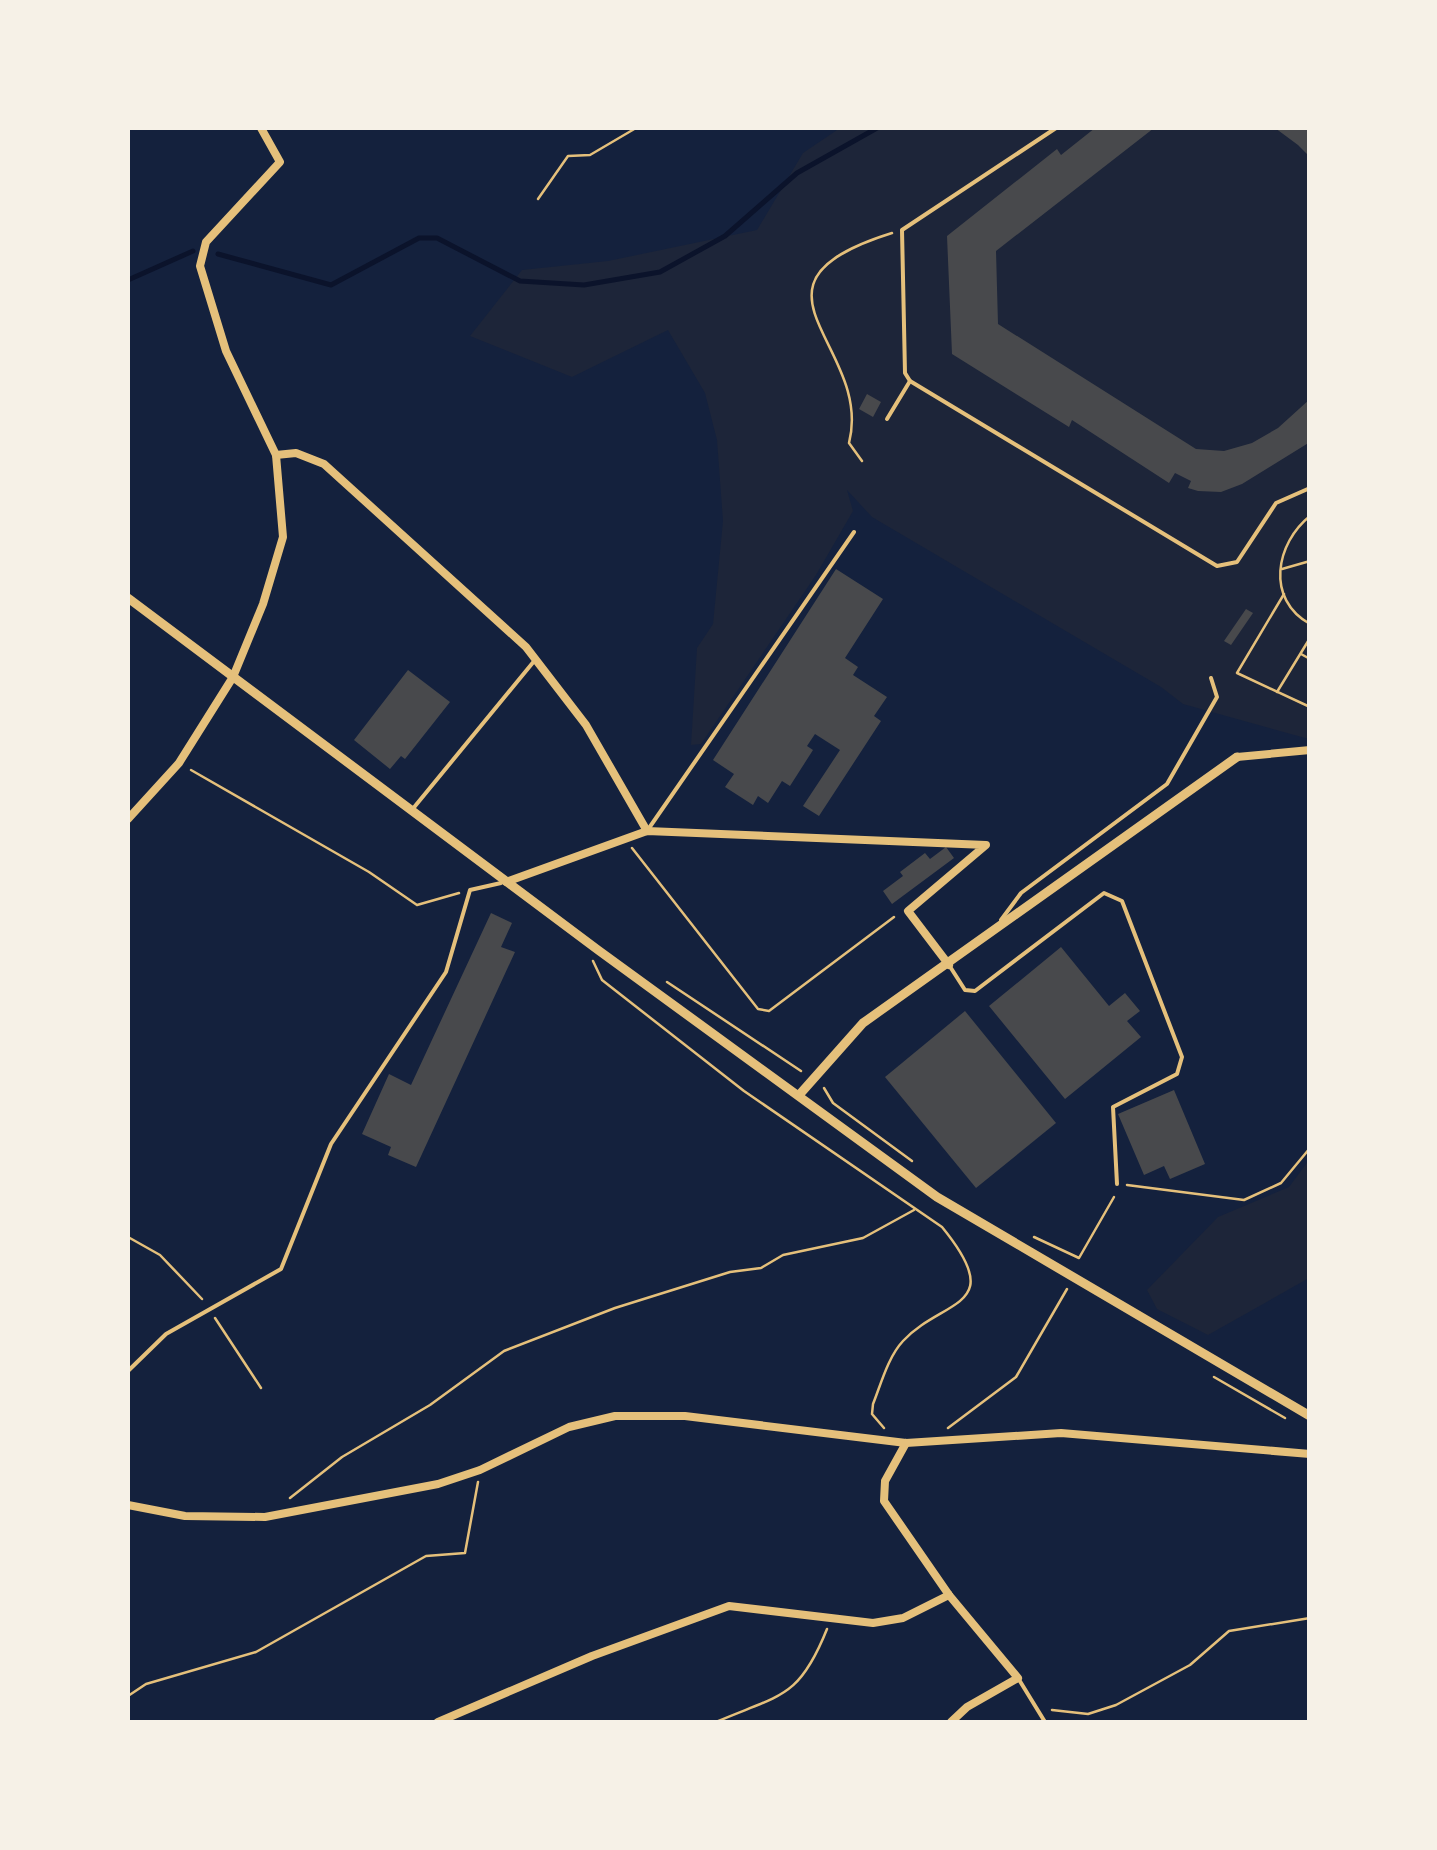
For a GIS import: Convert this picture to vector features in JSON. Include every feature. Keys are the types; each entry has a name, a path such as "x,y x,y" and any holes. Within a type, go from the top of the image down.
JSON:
{"street":[{"path":"128,820 179,763 233,677 263,604 282,537 276,455 226,350 200,266 206,242 280,162 261,128"},
{"path":"276,455 296,454 324,464 354,487 536,659 586,725 647,831"},
{"path":"128,598 506,882 937,1196 1019,1248 1310,1416"},
{"path":"800,1094 863,1023 1237,757 1310,750"},
{"path":"506,882 647,831 986,845 908,911 948,965"},
{"path":"128,1505 185,1516 265,1517 438,1484 480,1470 569,1427 615,1416 685,1416 906,1443 1060,1433 1310,1454"},
{"path":"906,1443 885,1481 884,1501 950,1595 1018,1678 967,1707 951,1722"},
{"path":"438,1722 714,1610 757,1608 874,1623 903,1618 950,1595"}],"lane":[{"path":"1056,128 902,230 905,373 910,380 1217,566 1236,562 1276,502 1310,488"},
{"path":"887,419 910,380"},
{"path":"647,831 854,532"},
{"path":"411,811 536,659"},
{"path":"989,936 1021,894 1167,784 1216,697 1211,678"},
{"path":"128,1372 166,1334 281,1269 332,1144 446,972 470,890 506,882"},
{"path":"948,965 965,990 975,991 1104,893 1122,901 1182,1057 1177,1074 1114,1107 1117,1184"},
{"path":"1018,1678 1045,1722"}],"path":[{"path":"538,199 568,156 590,154 636,128"},
{"path":"862,460 849,443 853,428 847,394 813,311 812,289 818,272 838,252 902,230"},
{"path":"1310,516 1287,539 1279,558 1284,594 1292,610 1310,624"},
{"path":"1280,570 1310,561"},
{"path":"1284,594 1237,673 1310,708"},
{"path":"1278,692 1310,638"},
{"path":"1300,654 1310,659"},
{"path":"179,763 369,872 417,905 470,890"},
{"path":"624,839 758,1009 769,1010 908,911"},
{"path":"598,950 592,964 602,980 744,1091 942,1227 960,1249 970,1280 959,1305 901,1342 873,1404 878,1423 906,1443"},
{"path":"664,981 795,1067"},
{"path":"1019,1248 1030,1235 1079,1258 1101,1224 1117,1184 1244,1200 1266,1193 1310,1148"},
{"path":"265,1517 342,1457 430,1405 504,1351 615,1308 730,1272 761,1268 783,1255 798,1256 863,1238 916,1209"},
{"path":"128,1237 160,1254 192,1285 261,1388"},
{"path":"931,1441 1016,1377 1072,1278"},
{"path":"128,1696 146,1684 256,1652 426,1556 466,1553 480,1470"},
{"path":"716,1722 777,1697 803,1680 832,1618"},
{"path":"1032,1702 1058,1712 1088,1714 1116,1705 1190,1665 1229,1630 1310,1618"}],"shaded area":[{"path":"840,128 1309,128 1309,739 1183,704 1161,687 872,517 847,490 853,511 816,575 701,744 691,745 697,648 713,624 723,521 717,440 705,393 668,330 572,377 470,336 522,270 608,261 757,230 803,153"},
{"path":"1309,1160 1309,1278 1208,1335 1157,1309 1147,1290 1218,1217 1289,1187"}],"building":[{"path":"1095,128 1154,128 996,251 998,324 1196,449 1224,451 1252,443 1278,428 1310,399 1310,442 1242,484 1221,492 1188,488 1191,481 1175,473 1169,483 1072,420 1069,427 952,354 947,236 1057,149 1061,155"},
{"path":"1275,128 1310,128 1310,157 1298,145"},
{"path":"867,394 881,402 873,417 859,409"},
{"path":"836,569 883,599 845,658 858,667 853,675 887,697 874,716 881,721 819,816 803,806 840,750 815,734 807,746 813,750 790,786 782,781 768,803 758,796 753,805 725,787 734,774 713,760"},
{"path":"1246,609 1253,613 1231,645 1224,641"},
{"path":"408,670 450,702 405,759 401,756 390,769 354,740"},
{"path":"946,847 954,858 892,904 883,891 903,876 900,872 925,853 930,859"},
{"path":"491,913 512,923 501,947 515,952 416,1167 388,1155 391,1147 362,1134 389,1074 411,1085"},
{"path":"1061,947 1109,1006 1125,993 1140,1011 1127,1021 1141,1037 1065,1099 989,1006"},
{"path":"965,1011 1056,1123 976,1188 885,1077"},
{"path":"1174,1090 1205,1164 1170,1179 1164,1166 1144,1175 1118,1114"}],"waterway":[{"path":"218,254 331,285 419,238 437,238 520,281 584,285 660,272 725,236 797,173 877,128"},
{"path":"128,280 193,251"}]}
